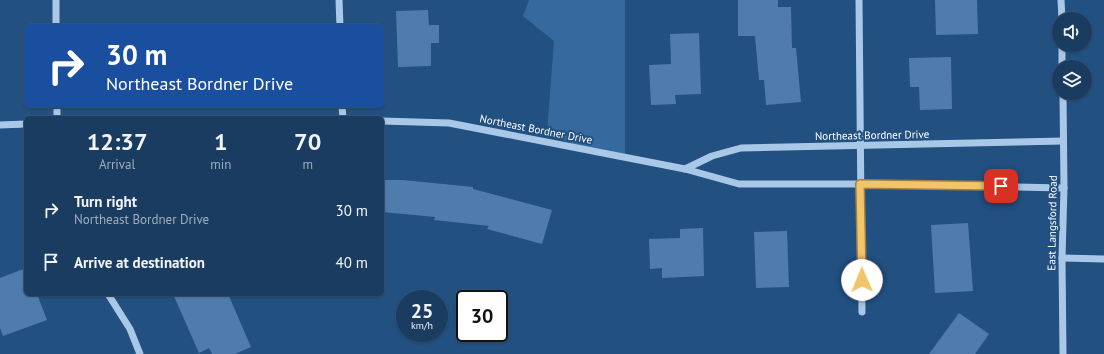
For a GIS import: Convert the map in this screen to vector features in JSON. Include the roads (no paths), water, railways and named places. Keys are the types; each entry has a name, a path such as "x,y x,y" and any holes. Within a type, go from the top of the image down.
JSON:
{"street":[{"path":"56,0 56,24"},
{"path":"339,0 340,24"},
{"path":"859,0 862,312"},
{"path":"1062,0 1062,12"},
{"name":"East Langsford Road","path":"1062,100 1064,188 1062,258 1063,354"},
{"name":"Northeast Bordner Drive","path":"384,121 449,123 685,169 739,184 860,184 1064,188"},
{"path":"0,125 24,124"},
{"name":"Northeast Bordner Drive","path":"685,169 712,156 741,148 1063,141"},
{"path":"1062,258 1104,259"},
{"path":"109,296 130,329 140,354"}]}
